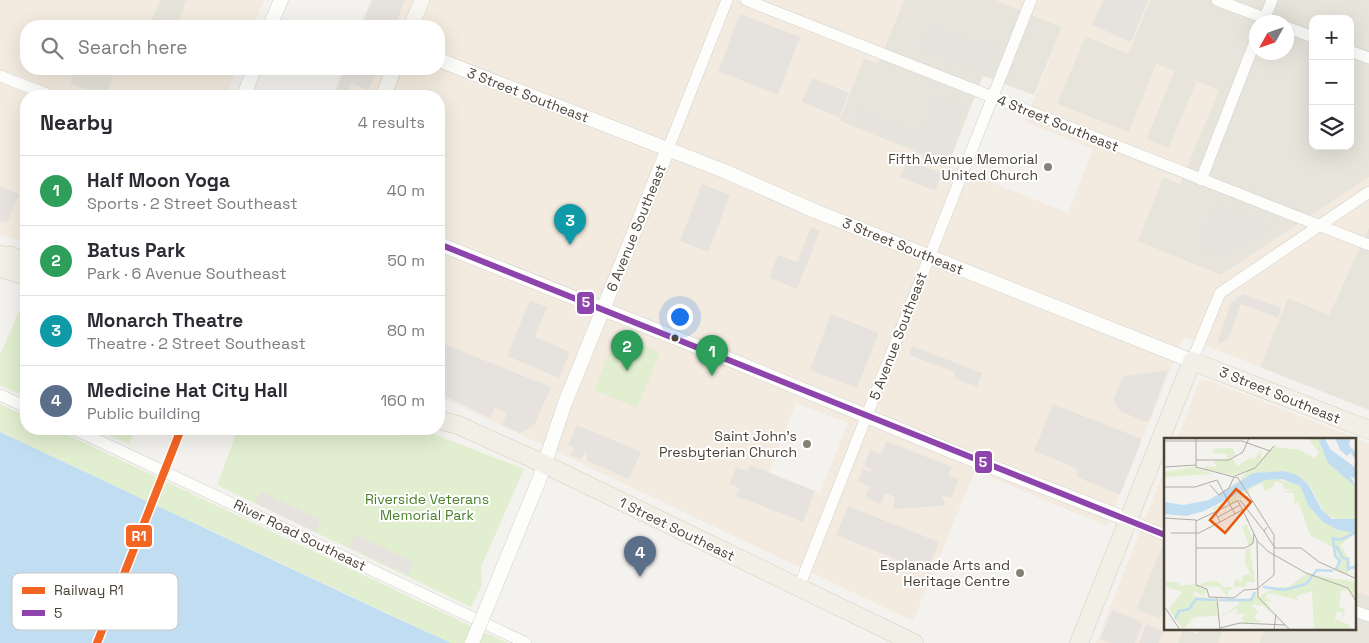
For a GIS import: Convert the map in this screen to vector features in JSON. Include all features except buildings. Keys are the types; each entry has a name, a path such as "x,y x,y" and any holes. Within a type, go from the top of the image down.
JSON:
{"main road":[{"path":"414,20 422,0"},
{"path":"386,90 392,75"},
{"path":"1079,643 1192,360"},
{"name":"3 Street Southeast","path":"1192,360 1369,430"},
{"path":"445,417 458,425"},
{"name":"1 Street Southeast","path":"445,422 458,425 544,464 914,643"}],"street":[{"path":"273,20 281,0"},
{"name":"6 Avenue Southeast","path":"472,643 544,464 565,403 727,0"},
{"name":"4 Street Southeast","path":"746,0 1369,245"},
{"name":"5 Avenue Southeast","path":"799,587 1031,0"},
{"path":"1217,0 1253,15"},
{"path":"1269,15 1272,0"},
{"path":"1294,30 1309,36"},
{"path":"1354,52 1369,58"},
{"path":"1201,180 1249,58"},
{"name":"3 Street Southeast","path":"445,62 668,149 929,257 1192,360"},
{"path":"246,90 252,75"},
{"path":"0,76 36,90"},
{"path":"1192,360 1220,293 1369,192"},
{"path":"445,246 866,417 1164,535"},
{"path":"0,395 20,404"},
{"name":"River Road Southeast","path":"87,435 526,643"},
{"path":"1356,611 1369,616"}],"shaded area":[{"path":"0,0 160,0 152,20 20,20 20,75 73,75 70,84 86,90 20,90 20,241 0,234"},
{"path":"160,0 187,0 179,20 152,20"},
{"path":"187,0 264,0 256,20 179,20"},
{"path":"371,0 904,0 878,63 864,59 839,121 1068,213 1093,149 1025,122 1062,27 996,0 1150,0 1129,53 1085,36 1057,104 1129,132 1156,64 1174,71 1146,139 1169,148 1197,81 1219,90 1180,184 1163,177 1138,241 1221,275 1369,177 1369,227 1329,315 1288,298 1260,367 1184,337 1107,526 975,471 913,621 445,399 445,90 334,90 341,75 445,75 445,20 363,20","holes":["796,403 848,423 820,493 769,473"]},
{"path":"372,0 405,0 397,20 364,20"},
{"path":"904,0 996,0 1062,27 1034,95 983,76 948,165 839,121 864,58 878,63"},
{"path":"1103,0 1148,0 1131,42 1092,25"},
{"path":"1150,0 1369,0 1369,177 1221,275 1137,241 1163,177 1181,184 1197,81 1169,148 1146,139 1174,72 1157,64 1129,132 1057,104 1085,36 1128,53"},
{"path":"740,14 800,37 778,95 718,71"},
{"path":"930,26 982,47 986,39 998,44 986,73 921,47"},
{"path":"73,75 114,75 108,90 88,90 70,84"},
{"path":"114,75 235,75 228,90 108,90"},
{"path":"343,75 375,75 368,90 351,83 348,90 336,90"},
{"path":"812,78 849,93 839,117 802,102"},
{"path":"937,96 964,107 944,159 854,123 859,110 921,135"},
{"path":"907,160 942,173 935,191 900,177"},
{"path":"702,184 730,195 708,252 680,241"},
{"path":"0,187 19,194 7,223 0,221"},
{"path":"1216,204 1272,227 1254,238 1223,252 1205,251 1199,241"},
{"path":"811,227 820,231 797,289 769,278 778,255 797,262"},
{"path":"1369,227 1369,410 1260,367 1288,298 1329,315"},
{"path":"1243,294 1281,308 1278,318 1241,304 1228,340 1217,344 1231,302"},
{"path":"530,300 547,307 535,337 570,352 559,378 507,356"},
{"path":"831,314 879,333 857,388 810,370"},
{"path":"445,344 551,387 534,426 520,433 502,425 507,413 495,407 490,418 445,396"},
{"path":"912,346 982,373 977,387 953,378 955,372 909,355"},
{"path":"1168,370 1149,421 1143,421 1120,411 1113,400 1124,376"},
{"path":"1200,380 1208,380 1369,443 1369,596 1356,591 1356,438 1177,438"},
{"path":"1053,404 1142,439 1120,495 1077,477 1076,468 1034,451"},
{"path":"577,425 641,452 629,479 587,461 587,453 585,452 581,459 571,455 574,447 568,445"},
{"path":"886,441 952,467 948,475 958,479 952,498 941,495 945,503 942,506 893,509 895,497 885,493 881,504 865,498 869,486 858,482 863,469 870,472 872,469 864,466 870,449 881,454"},
{"path":"750,465 815,491 803,522 736,496 739,488 730,484 736,467 747,472"},
{"path":"1164,471 1164,547 1162,546 1136,610 1160,619 1164,609 1164,630 1183,630 1178,643 1096,643"},
{"path":"261,491 321,520 315,532 255,503"},
{"path":"848,506 939,542 927,572 836,535"},
{"path":"355,534 414,562 408,575 349,547"},
{"path":"1162,545 1164,546 1164,609 1160,619 1136,610"},
{"path":"1356,591 1369,596 1369,643 1259,643 1265,630 1356,630"},
{"path":"1112,610 1143,622 1135,643 1110,643 1100,639"},
{"path":"1146,624 1164,632 1159,643 1139,643"},
{"path":"1183,630 1197,634 1199,630 1224,630 1220,643 1178,643"},
{"path":"1224,630 1265,630 1259,643 1218,642"}],"green space":[{"path":"20,309 20,394 0,385 0,355"},
{"path":"617,334 660,352 637,408 594,390"},
{"path":"0,404 20,413 20,435 68,435 507,643 451,643 0,432"},
{"path":"109,435 133,435 129,444"},
{"name":"Riverside Veterans Memorial Park","path":"236,435 436,435 524,469 481,567 482,585 471,607 217,485"}],"water":[{"path":"0,432 451,643 0,643"}],"rail line":[{"name":"R1","path":"124,573 179,435"},
{"name":"R1","path":"97,643 102,630"}],"transit line":[{"name":"5","path":"445,246 1164,535"}],"place":[{"name":"Fifth Avenue Memorial United Church","path":"1048,167"},
{"name":"Monarch Theatre","path":"570,245"},
{"name":"Batus Park","path":"627,371"},
{"name":"Half Moon Yoga","path":"712,376"},
{"name":"Saint John's Presbyterian Church","path":"807,444"},
{"name":"Esplanade Arts and Heritage Centre","path":"1020,573"},
{"name":"Medicine Hat City Hall","path":"640,577"}]}
